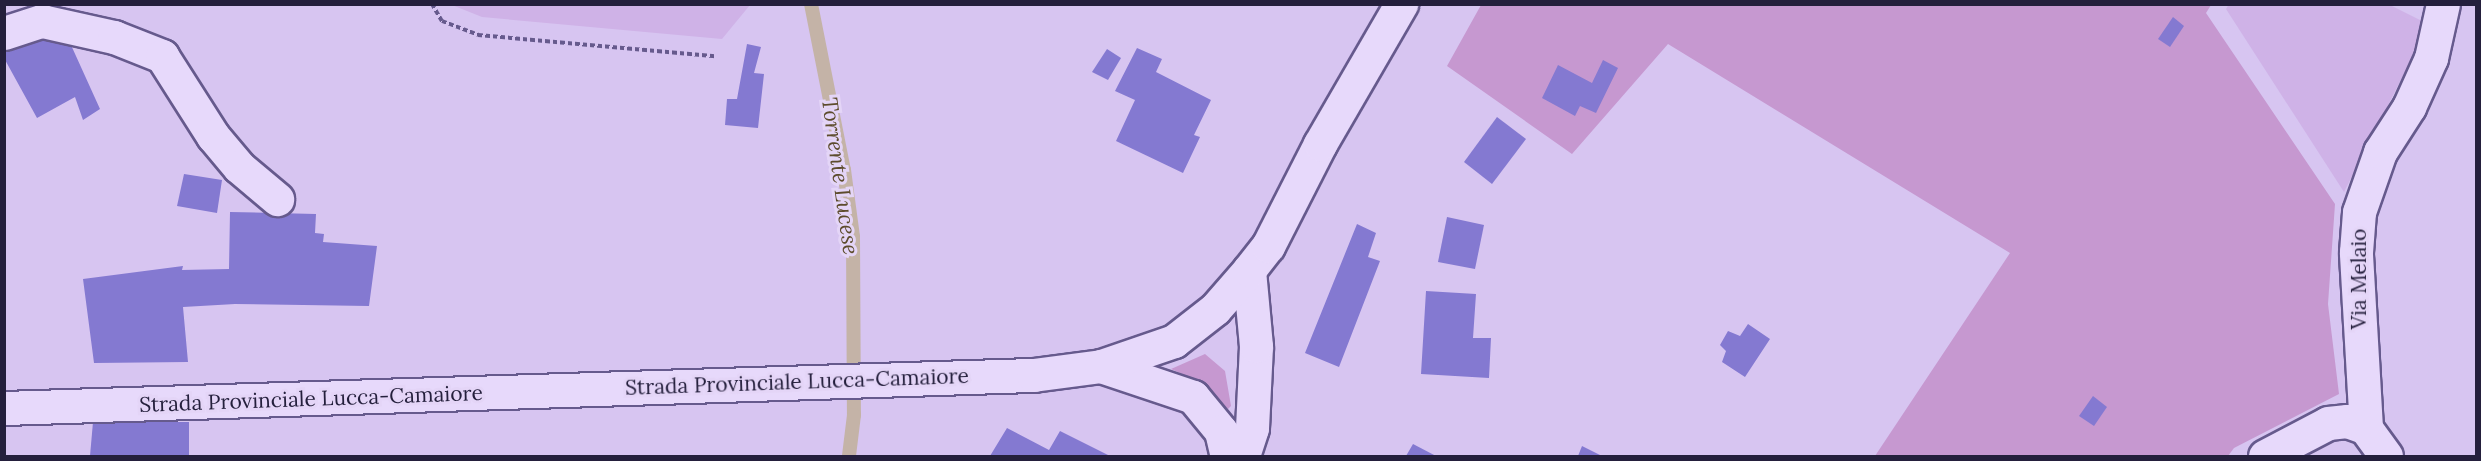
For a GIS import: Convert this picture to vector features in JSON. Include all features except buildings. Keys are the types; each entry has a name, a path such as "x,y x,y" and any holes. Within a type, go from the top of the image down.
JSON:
{"main road":[{"name":"Strada Provinciale Lucca-Camaiore","path":"4,408 736,382 1033,375 1101,366 1174,341 1215,309 1249,270 1268,246 1320,144 1401,4"},
{"name":"Via Melaio","path":"2366,429 2356,252 2359,212 2380,152 2409,107 2431,58 2442,5"},
{"path":"4,33 42,21 114,37 162,56 213,136 239,167 277,199"},
{"path":"1243,456 1252,428 1256,346 1249,270"},
{"path":"1101,366 1193,397 1221,431 1227,456"},
{"path":"2265,456 2328,423 2347,421 2366,429 2386,456"}],"path":[{"path":"432,4 442,21 478,35 715,56"}],"shaded area":[{"path":"2229,4 2390,5 2422,21 2419,44 2344,192 2226,9"},
{"path":"452,5 750,5 722,39 482,17"},
{"path":"1481,5 2211,5 2206,13 2335,204 2328,304 2339,394 2234,448 2228,456 1875,456 2010,253 1668,44 1572,154 1447,66"},
{"path":"1205,354 1225,371 1231,406 1228,409 1196,380 1171,369"}],"waterway":[{"name":"Torrente Lucese","path":"811,4 844,170 853,237 854,415 849,456"}]}
